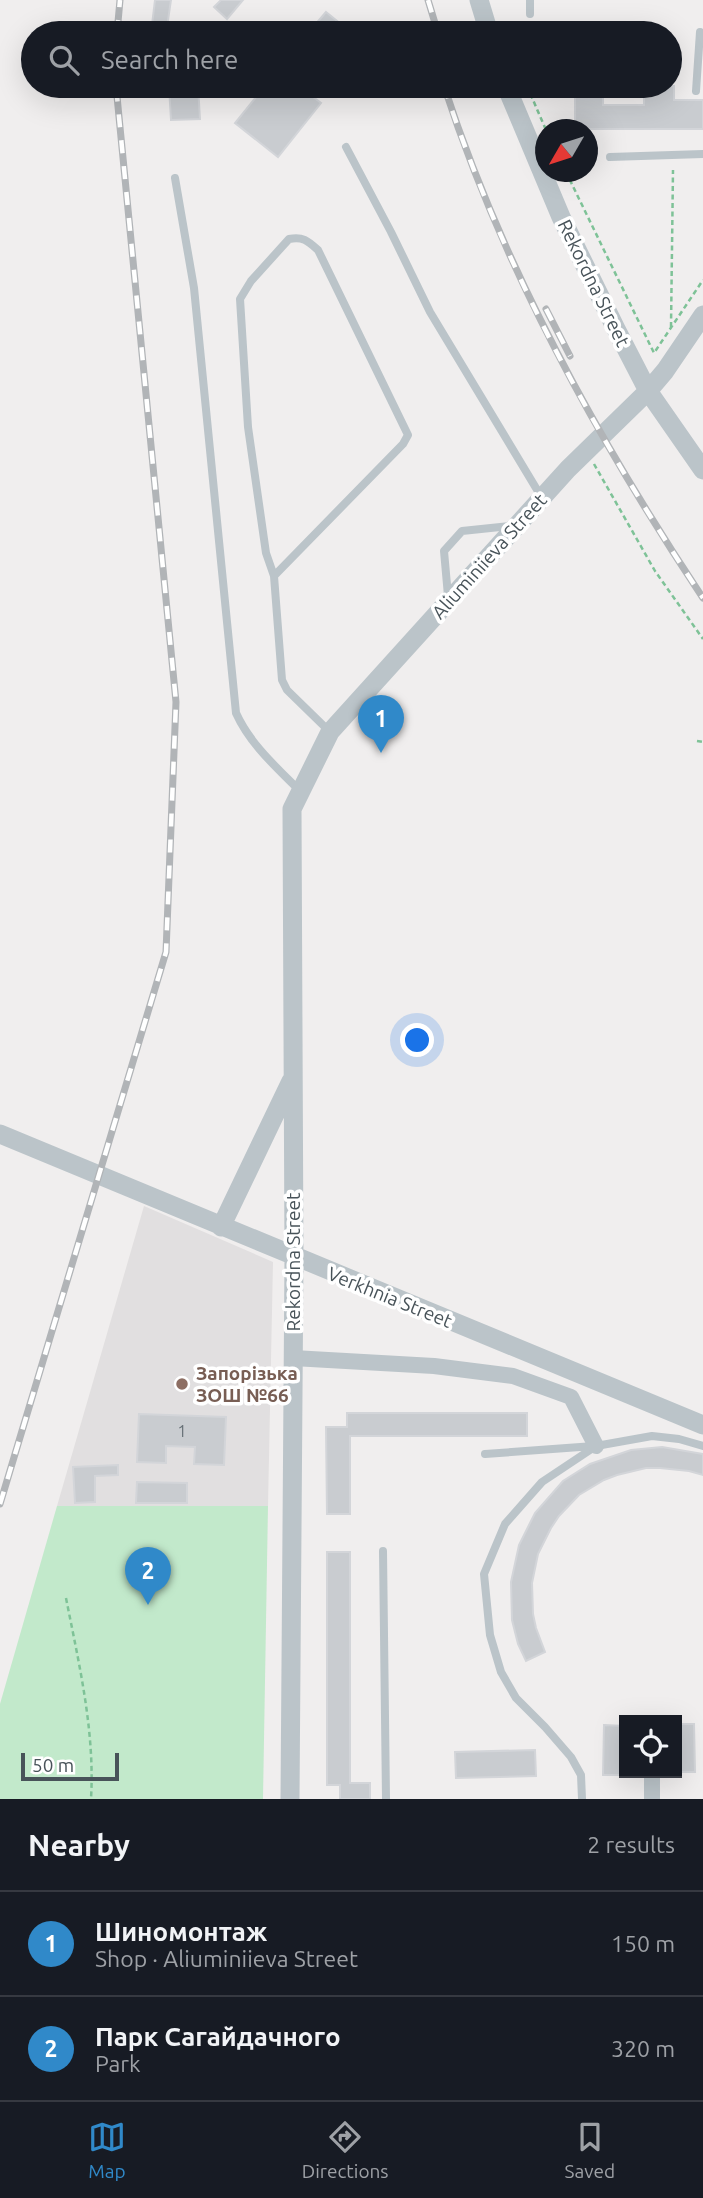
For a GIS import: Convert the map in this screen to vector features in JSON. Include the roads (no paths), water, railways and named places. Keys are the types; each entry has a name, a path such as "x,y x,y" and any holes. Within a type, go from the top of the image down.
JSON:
{"street":[{"path":"480,0 486,21"},
{"name":"Rekordna Street","path":"511,98 561,218 648,391 703,470"},
{"name":"Aliuminiieva Street","path":"297,801 330,732 589,447 648,391 703,315"},
{"name":"Rekordna Street","path":"290,1799 297,801"},
{"path":"221,1227 293,1077"},
{"name":"Verkhnia Street","path":"0,1134 703,1425"},
{"path":"293,1358 434,1366 513,1376 571,1397 596,1446"},
{"path":"652,1778 652,1799"}],"lane":[{"path":"530,0 530,14"},
{"path":"696,91 700,32"},
{"path":"346,147 430,312 542,498"},
{"path":"610,157 703,155"},
{"path":"175,178 194,288 236,713 242,728 297,801"},
{"path":"274,576 403,444 408,435 408,430 318,250 306,238 297,237 289,239 251,281 240,299 248,428 266,553 274,576 282,680 287,690 330,732"},
{"path":"448,602 444,551 462,531 517,526"},
{"path":"485,1454 596,1446 652,1436 679,1439 703,1446"},
{"path":"582,1799 581,1774 571,1756 516,1698 501,1672 490,1635 484,1574 505,1524 542,1482 596,1446"},
{"path":"383,1551 386,1799"}],"railway":[{"path":"118,21 120,0"},
{"path":"428,0 434,21"},
{"path":"0,1504 166,952 176,702 117,98"},
{"path":"448,98 494,220 556,351 626,477 703,598"},
{"path":"546,309 570,356"}],"place":[{"name":"Шиномонтаж","path":"381,753"},
{"name":"Запорізька ЗОШ №66","path":"182,1384"},
{"name":"Парк Сагайдачного","path":"148,1605"}]}
